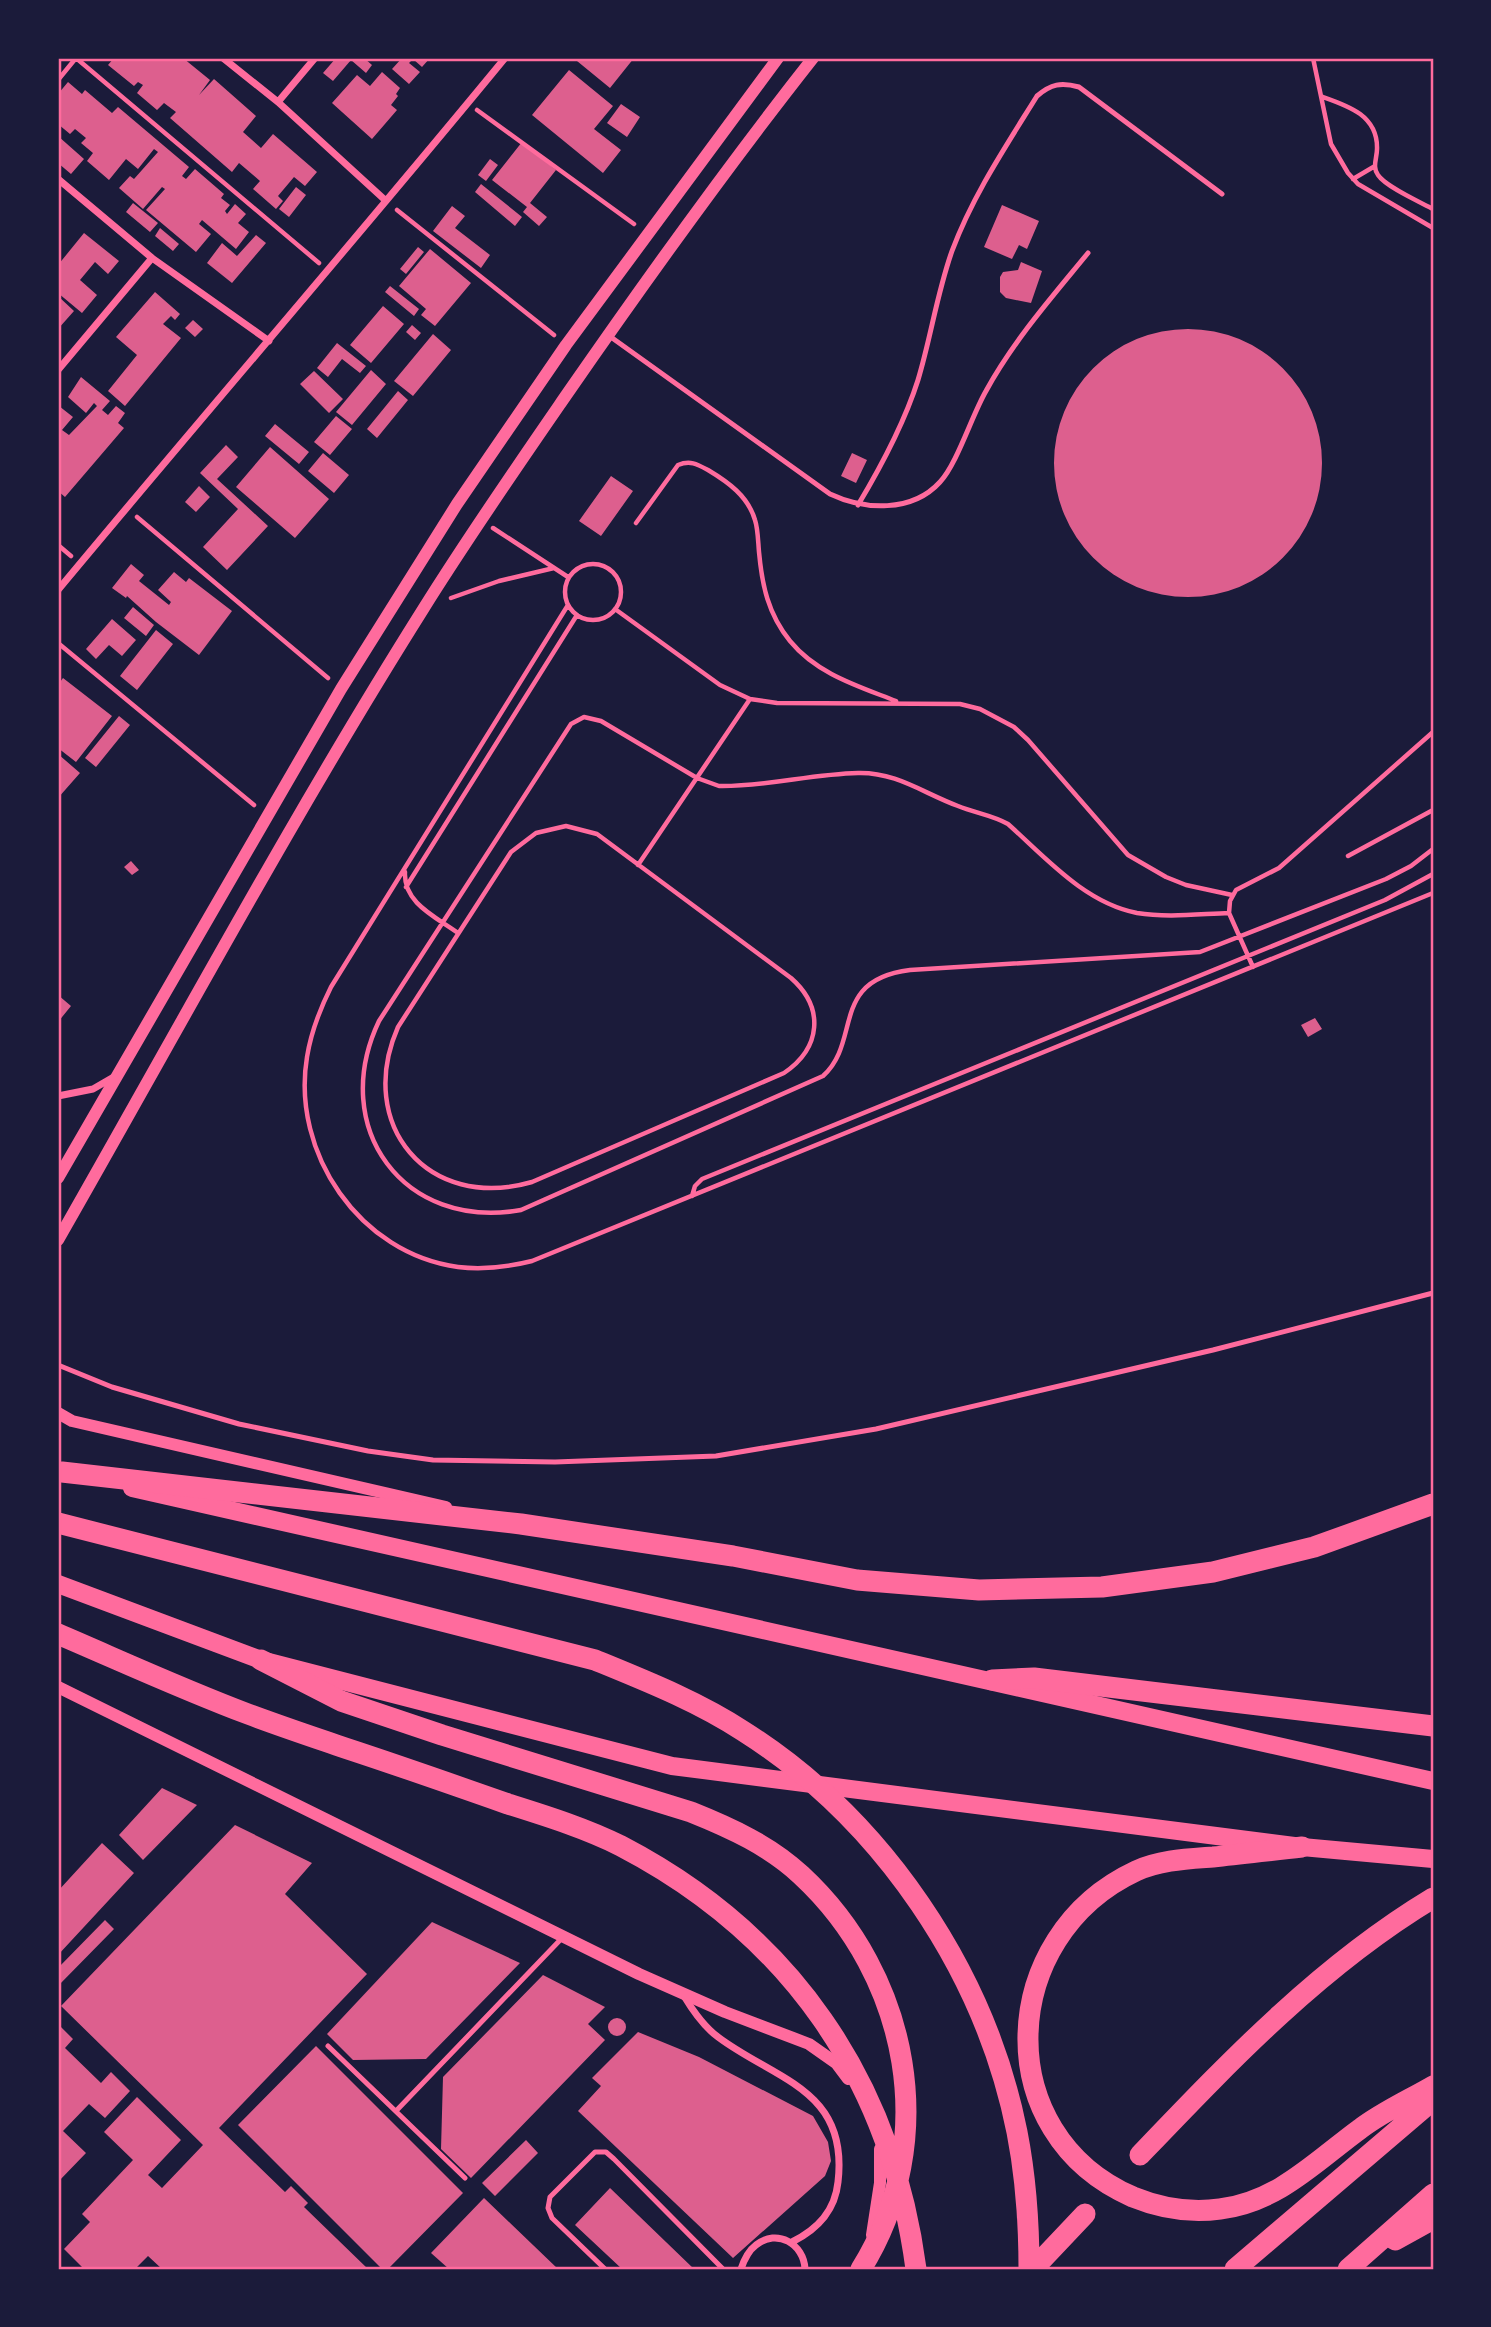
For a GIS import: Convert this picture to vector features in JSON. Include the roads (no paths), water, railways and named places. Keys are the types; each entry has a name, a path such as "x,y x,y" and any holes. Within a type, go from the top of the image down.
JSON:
{"highway":[{"path":"60,1472 521,1524 733,1556 857,1580 967,1589 1040,1590 1162,1580 1264,1561 1363,1531 1433,1504"},
{"path":"58,1523 595,1660 672,1691 732,1724 810,1781 869,1839 920,1904 962,1975 995,2052 1017,2132 1029,2214 1031,2269"},
{"path":"58,1634 247,1714 560,1821 618,1845 673,1875 723,1911 769,1954 810,2001 845,2053 874,2108 896,2167 911,2228 916,2269"},
{"path":"261,1660 341,1701 730,1828 767,1848 800,1874 830,1903 855,1937 875,1973 891,2012 901,2053 906,2095 905,2137 900,2169 886,2219 864,2263"},
{"path":"992,1680 1034,1678 1433,1726"},
{"path":"1302,1847 1172,1860 1138,1870 1106,1887 1078,1910 1056,1939 1039,1971 1030,2006 1027,2042 1032,2078 1044,2112 1062,2143 1087,2169 1116,2190 1149,2204 1184,2210 1220,2210 1255,2201 1287,2186 1371,2120 1433,2086"},
{"path":"1140,2155 1234,2057 1290,2004 1349,1955 1433,1898"},
{"path":"1234,2269 1433,2100"},
{"path":"1355,2263 1433,2194"},
{"path":"1031,2269 1085,2214"},
{"path":"1355,2263 1433,2219"}],"main road":[{"path":"60,1472 992,1680 1433,1782"},
{"path":"58,1584 261,1660 672,1766 1302,1847 1433,1859"}],"street":[{"path":"223,58 278,102 385,200"},
{"path":"278,102 315,58"},
{"path":"58,590 505,58"},
{"path":"58,1178 341,689 457,504 566,345 778,58"},
{"path":"58,1240 318,783 480,520 608,335 749,140 813,58"},
{"path":"58,179 152,258 268,341"},
{"path":"58,370 152,258"},
{"path":"58,1096 93,1089 121,1071"},
{"path":"58,1413 72,1421 521,1524"},
{"path":"58,1687 684,1995 809,2043 836,2063 857,2092 874,2124 881,2152 880,2183 864,2263"},
{"path":"684,1995 692,2010 716,2036 798,2084 816,2100 829,2120 837,2142 840,2166 837,2190 829,2212 819,2225 792,2242"},
{"path":"741,2269 749,2251 769,2238 792,2242 802,2252 805,2269"}],"lane":[{"path":"858,505 876,475 905,413 923,359 943,276 964,222 1037,96 1049,86 1064,83 1079,87 1222,194"},
{"path":"608,335 830,494 858,505 902,503 929,491 941,482 985,391 1004,360 1024,331 1088,253"},
{"path":"58,1365 112,1387 239,1424 420,1459 555,1462 716,1456 876,1429 1213,1350 1433,1293"},
{"path":"396,2111 564,1936"},
{"path":"328,2046 465,2178"},
{"path":"605,2269 552,2218 548,2208 550,2197 595,2152 606,2152 614,2159 723,2269"}]}
